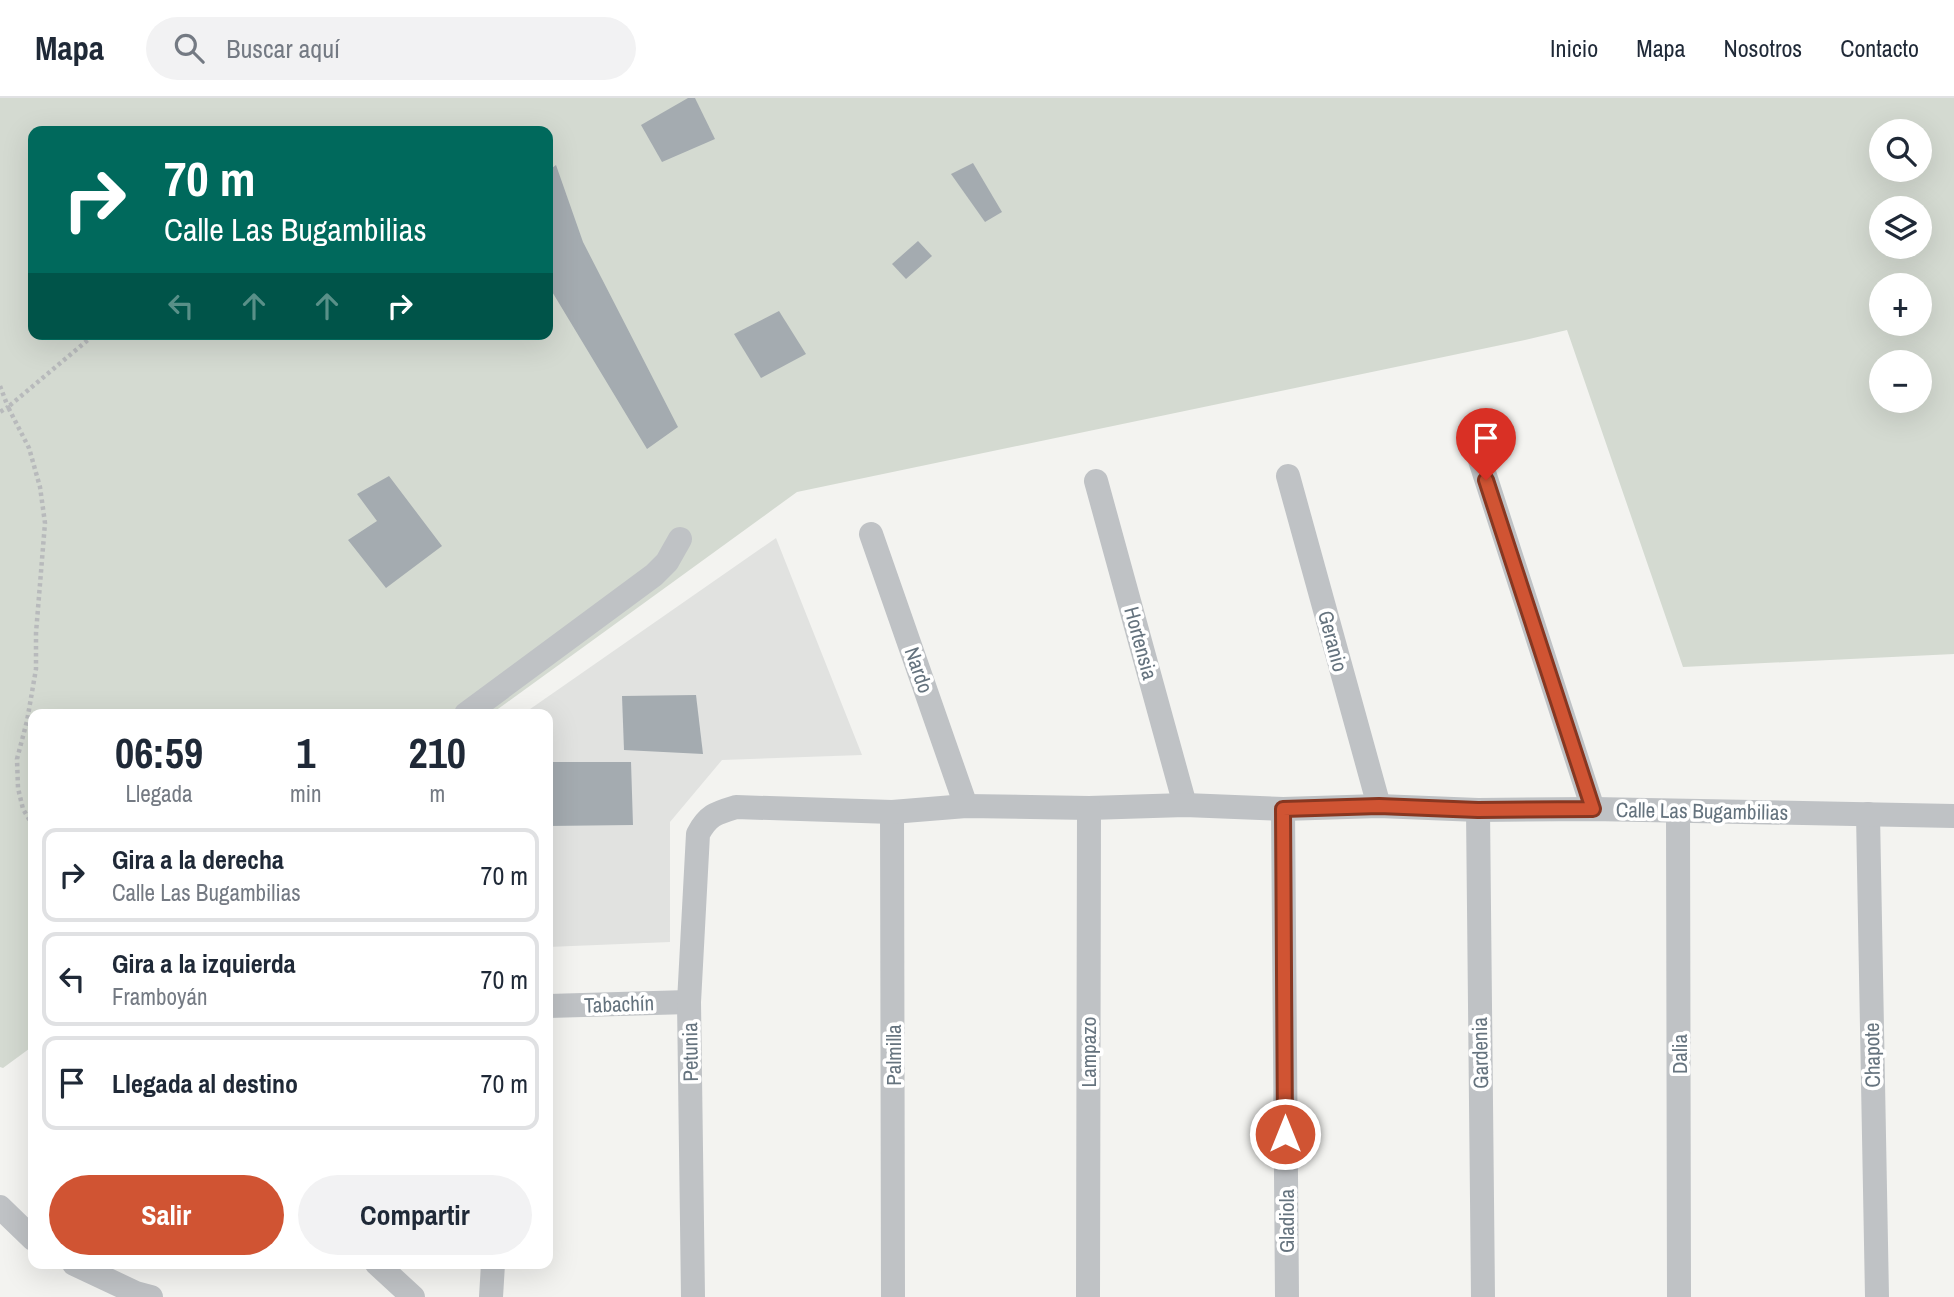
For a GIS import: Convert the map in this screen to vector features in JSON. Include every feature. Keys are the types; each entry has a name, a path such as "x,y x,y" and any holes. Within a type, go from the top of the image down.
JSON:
{"street":[{"path":"1478,454 1593,809"},
{"name":"Geranio","path":"1288,476 1379,806"},
{"name":"Hortensia","path":"1096,481 1185,805"},
{"name":"Nardo","path":"872,534 966,806"},
{"path":"473,709 654,575 667,562 680,539"},
{"name":"Calle Las Bugambilias","path":"715,813 736,807 892,812 966,806 1088,808 1185,805 1283,809 1379,806 1478,810 1593,809 1954,816"},
{"name":"Lampazo","path":"1088,808 1088,1297"},
{"name":"Gladiola","path":"1283,809 1287,1297"},
{"name":"Gardenia","path":"1478,810 1483,1297"},
{"name":"Dalia","path":"1678,811 1679,1297"},
{"name":"Palmilla","path":"892,812 893,1297"},
{"name":"Petunia","path":"693,1297 690,1002 698,834 704,822 715,813"},
{"name":"Chapote","path":"1868,814 1877,1297"},
{"name":"Tabachín","path":"553,1006 690,1002"},
{"path":"0,1207 28,1234"},
{"path":"85,1269 136,1293 151,1297"},
{"path":"382,1269 413,1297"},
{"path":"491,1297 493,1269"}],"path":[{"path":"0,412 88,340"},
{"path":"0,386 29,448 40,486 45,523 36,633 36,669 29,709"},
{"path":"28,715 17,759 20,799 28,818"}],"shaded area":[{"path":"0,98 1954,98 1954,654 1683,667 1567,330 797,492 498,709 28,709 28,1050 3,1068 0,1067"},
{"path":"776,538 862,755 722,760 670,822 670,942 553,947 553,709 530,709"}],"building":[{"path":"688,98 695,98 715,139 662,162 641,125"},
{"path":"973,163 1002,212 985,222 951,174"},
{"path":"556,165 583,242 678,427 647,449 553,293 553,167"},
{"path":"918,241 932,256 906,279 892,264"},
{"path":"779,311 806,354 761,378 734,334"},
{"path":"389,476 442,546 386,588 348,540 377,521 357,494"},
{"path":"696,695 703,754 624,750 622,696"},
{"path":"553,762 631,762 633,825 553,826"}],"route":[{"path":"1285,1134 1283,809 1379,806 1478,810 1593,809 1486,480"}]}
